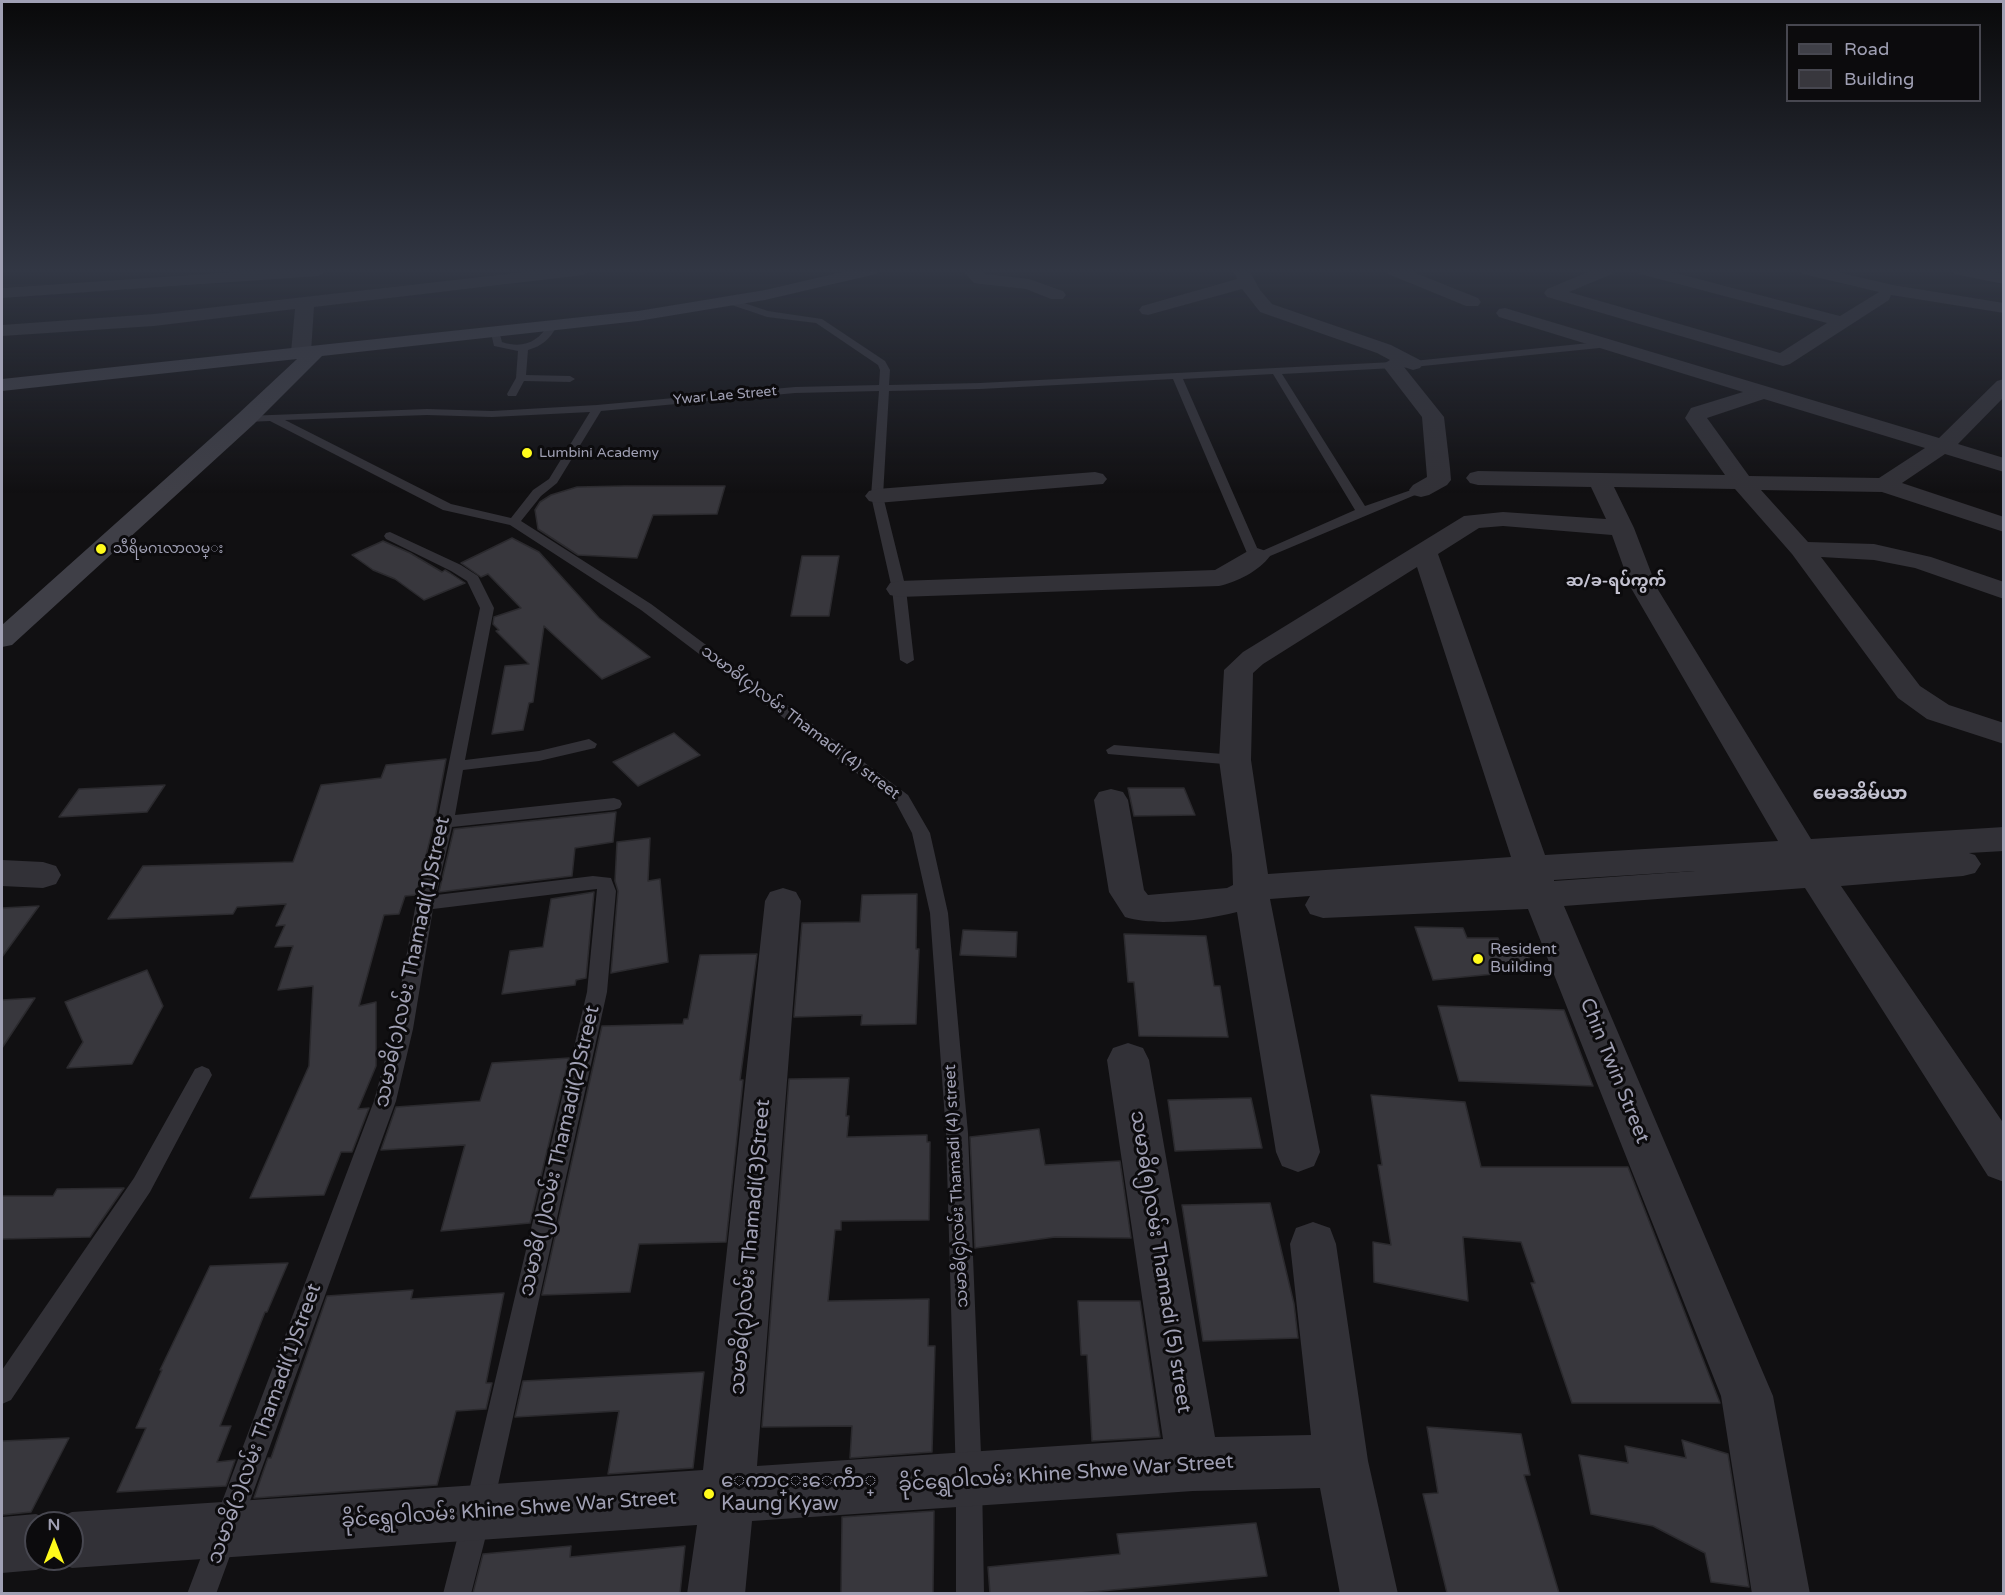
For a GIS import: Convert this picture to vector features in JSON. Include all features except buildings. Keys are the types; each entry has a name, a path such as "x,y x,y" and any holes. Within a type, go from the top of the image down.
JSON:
{"main road":[{"path":"2,385 383,344"},
{"path":"2,639 246,419 309,352"}],"street":[{"path":"308,344 309,352"},
{"path":"1371,344 1384,349 1403,364 1433,417 1439,480 1421,490"},
{"path":"1610,344 2004,465"},
{"path":"1730,344 1783,360 1808,344"},
{"path":"1884,484 1943,446 2004,385"},
{"path":"1764,392 1695,415 1742,483 1801,549 1909,692 1938,712 2004,734"},
{"path":"1478,478 1884,484 2004,525"},
{"path":"877,496 1095,479"},
{"path":"1599,480 1622,528 1644,588 1808,863 2004,1162"},
{"path":"1298,1152 1246,900 1249,855 1235,759 1239,670 1253,658 1425,553 1473,520 1622,528"},
{"path":"1801,549 1874,552 1922,561 2004,591"},
{"name":"Chin Twin Street","path":"1425,553 1537,882 1747,1396 1781,1593"},
{"path":"899,589 1219,578 1233,572 1257,556"},
{"path":"1111,800 1127,892 1138,908 1161,909 1246,900 1808,863 2004,839"},
{"path":"1808,863 2004,861"},
{"path":"2,873 43,875"},
{"name":"သမာဓိ(၃)လမ်း Thamadi(3)Street","path":"716,1593 728,1495 783,901"},
{"name":"သမာဓိ(၅)လမ်း Thamadi (5) street","path":"1128,1060 1193,1464"},
{"path":"1313,1244 1341,1461 1369,1593"},
{"name":"ခိုင်ရွှေဝါလမ်း Khine Shwe War Street","path":"84,1539 1193,1464 1341,1461"},
{"path":"2,1545 24,1543"}],"lane":[{"path":"498,344 507,348 523,348 535,344"},
{"path":"854,344 882,363 885,369 877,496 899,589 907,660"},
{"name":"Ywar Lae Street","path":"272,418 427,412 492,414 597,408 795,390 980,386 1403,364 1605,344"},
{"path":"512,394 521,378 523,348"},
{"path":"1275,370 1362,511"},
{"path":"1176,375 1249,548 1257,556 1362,511 1421,490"},
{"path":"521,378 570,379"},
{"path":"514,522 537,493 553,481 597,408"},
{"name":"သမာဓိ(၄)လမ်း Thamadi (4) street","path":"246,419 272,418 447,507 514,522 646,607 902,799 921,833 939,913 957,1133 969,1479 970,1593"},
{"name":"သမာဓိ(၁)လမ်း Thamadi(1)Street","path":"201,1593 227,1529 385,1101 403,1029 425,903 445,822 487,608 473,579 456,568 390,536"},
{"path":"455,766 539,756 589,744"},
{"path":"1114,750 1235,759"},
{"path":"445,822 614,804"},
{"name":"သမာဓိ(၂)လမ်း Thamadi(2)Street","path":"425,903 593,882 605,883 608,891 597,992 478,1512 457,1593"},
{"path":"2,1391 142,1185 201,1075"}],"place":[{"name":"Lumbini Academy","path":"527,453"},
{"name":"သီရိမဂၤလာလမ္‌း","path":"101,549"},
{"name":"Resident Building","path":"1478,959"},
{"name":"ေကာင္းေကဵာ္ Kaung Kyaw","path":"709,1494"}],"district":[{"name":"ဆ/ခ-ရပ်ကွက်","path":"1616,582"},
{"name":"မေခအိမ်ယာ","path":"1860,794"}]}
